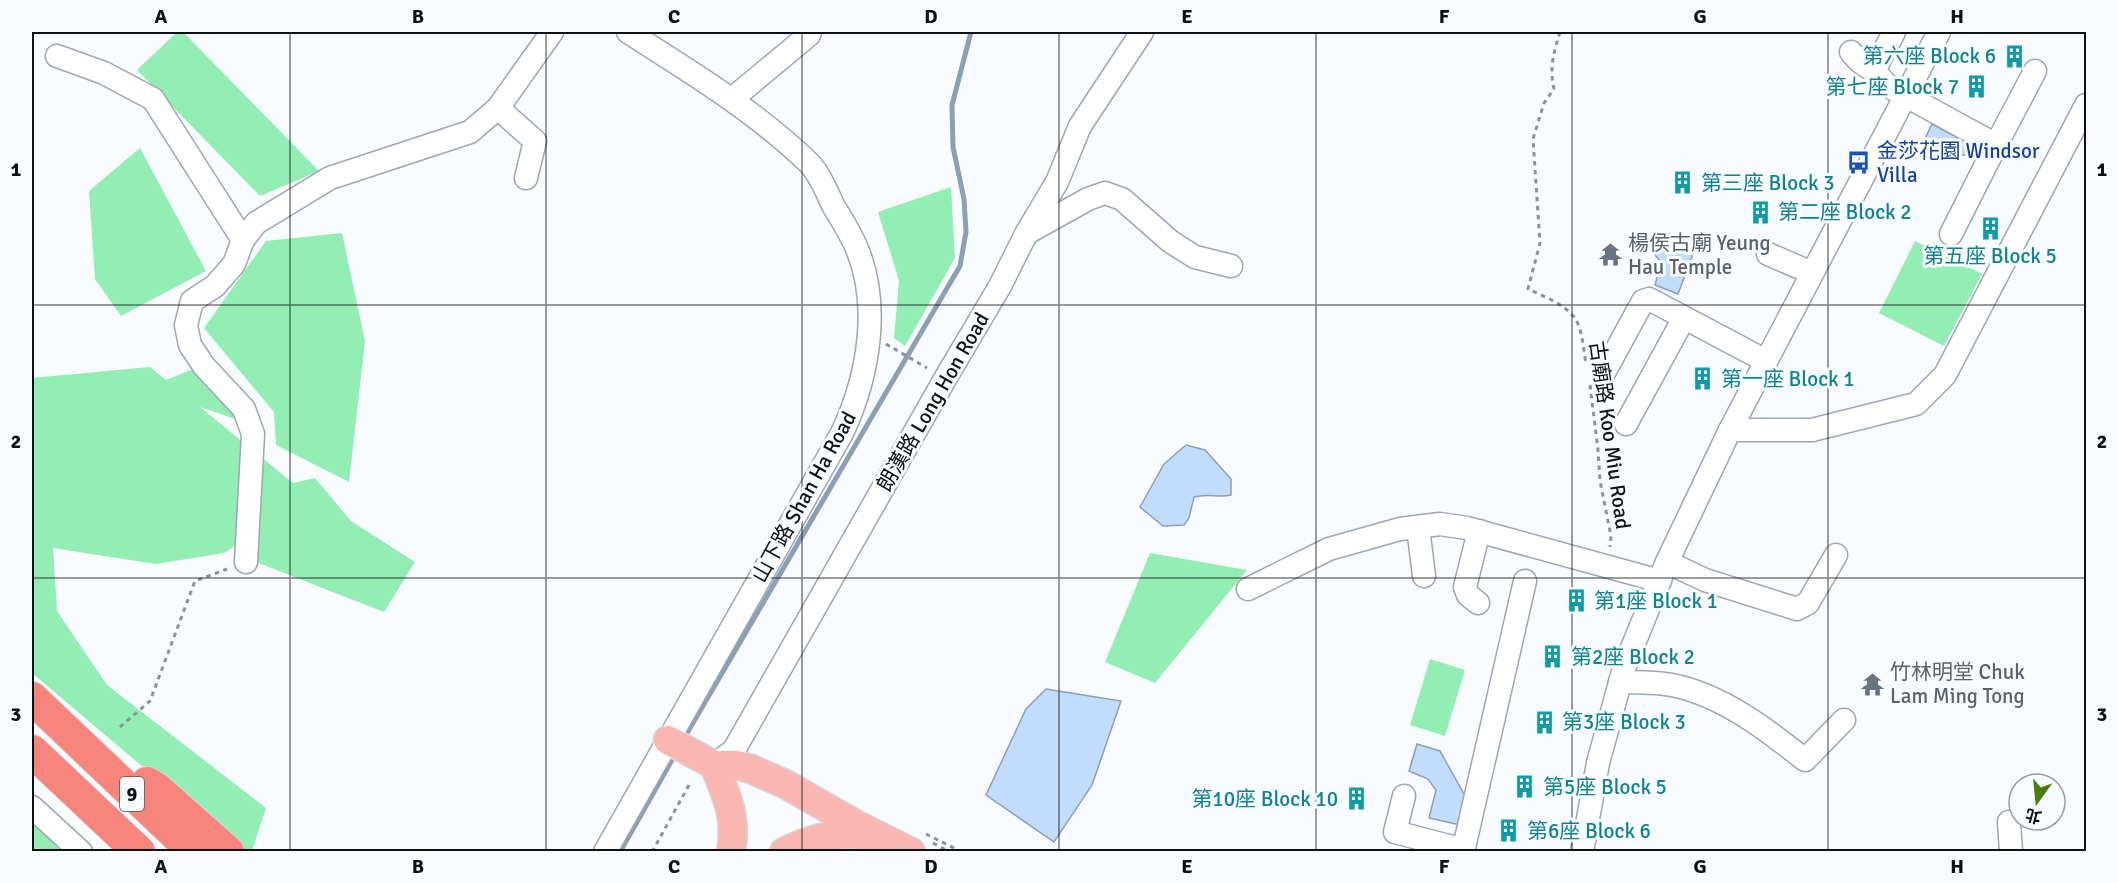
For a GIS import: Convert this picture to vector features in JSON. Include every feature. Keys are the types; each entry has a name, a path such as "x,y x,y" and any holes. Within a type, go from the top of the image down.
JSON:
{"highway":[{"name":"9","path":"32,698 194,852"},
{"path":"70,736 157,789 228,852"},
{"name":"9","path":"32,751 139,852"},
{"path":"75,792 124,852"}],"main road":[{"path":"672,743 708,762 737,765 785,784 857,825 900,846"},
{"path":"708,762 733,814 732,852"},
{"path":"784,852 812,840 843,835 867,836 900,846"}],"street":[{"path":"246,562 253,434 244,409 204,366 190,345 186,325 192,301 215,286 234,264 243,240 256,223 330,178 470,132 498,108 552,32"},
{"name":"山下路 Shan Ha Road","path":"605,852 672,743 855,407 863,375 869,334 870,303 855,244 811,165 732,99 628,32"},
{"path":"732,99 810,32"},
{"name":"朗漢路 Long Hon Road","path":"708,762 734,750 1000,286 1026,234 1057,182 1080,126 1142,32"},
{"path":"1874,71 1894,32"},
{"path":"1582,852 1598,763 1624,668 1663,572 1730,430 1939,32"},
{"path":"1851,52 1888,86 1996,145"},
{"path":"57,56 104,73 153,99 243,240"},
{"path":"1951,234 2035,71"},
{"path":"1730,430 1812,430 1916,404 1945,375 2086,105"},
{"path":"498,108 535,141 526,178"},
{"path":"1026,234 1088,199 1105,193 1122,199 1171,242 1195,257 1231,266"},
{"path":"1768,254 1812,273"},
{"path":"1594,374 1646,299 1766,361"},
{"path":"1625,423 1684,318"},
{"path":"1248,589 1329,549 1400,529 1440,524 1473,529 1610,567 1663,572 1705,580 1797,609 1809,603 1836,555"},
{"path":"1418,526 1424,576"},
{"path":"1473,529 1465,587 1468,595 1478,603"},
{"path":"1404,796 1393,842 1464,851 1525,581"},
{"path":"1620,682 1673,686 1710,698 1726,705 1777,738 1805,760 1844,720"},
{"path":"32,807 81,852"},
{"path":"2010,832 2011,852"}],"path":[{"name":"古廟路 Koo Miu Road","path":"1560,32 1553,55 1551,75 1554,89 1544,103 1533,139 1540,243 1528,289 1574,317 1594,374 1600,481 1611,536 1610,567"},
{"path":"903,353 928,368"},
{"path":"120,727 150,701 195,581 246,562"},
{"path":"652,852 689,785"}],"green space":[{"path":"177,32 183,32 319,171 260,196 137,70"},
{"path":"140,148 206,271 121,316 95,279 89,191"},
{"path":"951,187 955,258 905,346 894,338 899,281 878,212"},
{"path":"342,233 365,341 349,482 276,445 274,412 204,328 266,241"},
{"path":"1915,241 1982,274 1944,346 1879,313"},
{"path":"150,367 166,380 198,367 241,421 200,407 293,483 315,478 351,521 415,562 384,612 238,555 244,540 224,553 156,564 53,548 57,611 107,685 266,808 252,851 242,851 32,673 32,378"},
{"path":"1150,553 1247,570 1155,683 1105,662"},
{"path":"1430,659 1465,670 1445,736 1410,725"},
{"path":"32,820 66,851 32,851"}],"water":[{"path":"1932,124 1968,143 1970,149 1968,155 1960,155 1949,148 1940,152 1923,143"},
{"path":"1668,233 1697,243 1678,294 1655,285 1661,262 1655,255 1654,249 1657,238"},
{"path":"1186,445 1205,450 1231,479 1231,495 1194,497 1189,518 1184,525 1163,526 1140,507 1164,464"},
{"path":"1046,689 1121,701 1092,785 1054,842 986,795 1026,709"},
{"path":"1417,744 1440,751 1469,803 1465,826 1429,818 1436,790 1428,779 1409,771"}],"waterway":[{"path":"683,740 960,266 966,232 964,199 953,147 952,105 971,32"},
{"path":"620,852 676,753"}],"place":[{"name":"第六座 Block 6","path":"2014,56"},
{"name":"第七座 Block 7","path":"1977,87"},
{"name":"金莎花園 Windsor Villa","path":"1859,163"},
{"name":"第三座 Block 3","path":"1683,183"},
{"name":"第二座 Block 2","path":"1760,212"},
{"name":"第五座 Block 5","path":"1990,228"},
{"name":"楊侯古廟 Yeung Hau Temple","path":"1610,255"},
{"name":"第一座 Block 1","path":"1703,379"},
{"name":"第1座 Block 1","path":"1576,601"},
{"name":"第2座 Block 2","path":"1553,657"},
{"name":"竹林明堂 Chuk Lam Ming Tong","path":"1872,684"},
{"name":"第3座 Block 3","path":"1544,722"},
{"name":"第5座 Block 5","path":"1525,787"},
{"name":"第10座 Block 10","path":"1356,799"},
{"name":"第6座 Block 6","path":"1509,831"}]}
